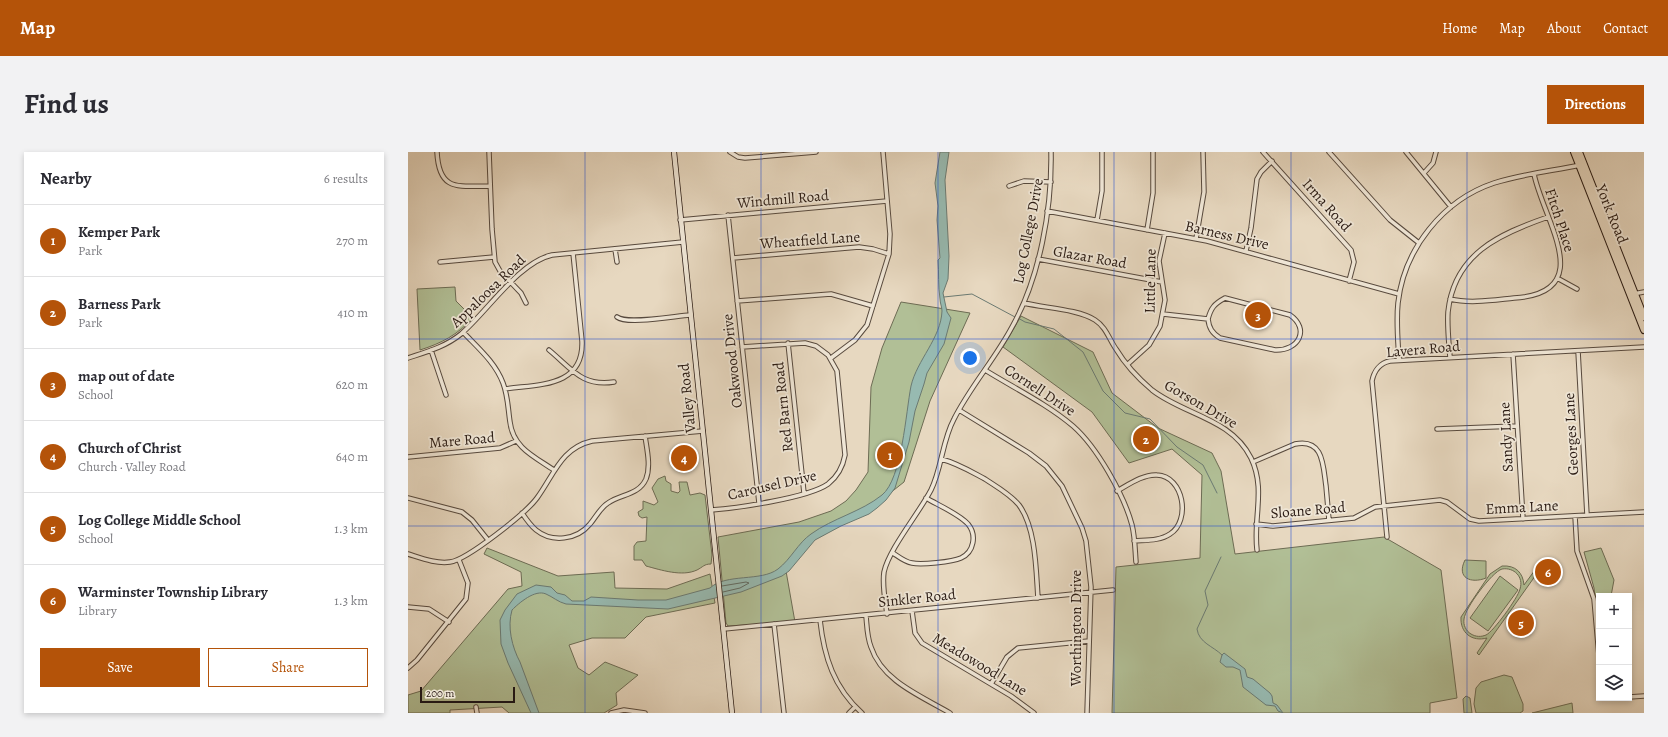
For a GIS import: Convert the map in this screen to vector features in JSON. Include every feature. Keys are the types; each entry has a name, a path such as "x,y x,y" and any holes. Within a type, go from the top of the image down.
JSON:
{"highway":[{"name":"York Road","path":"1574,152 1581,165 1632,294 1644,330"},
{"name":"York Road","path":"1579,152 1581,165"},
{"name":"York Road","path":"1632,294 1644,317"}],"street":[{"path":"437,152 439,172 448,182 457,186 490,186"},
{"path":"489,152 494,257 498,268 521,293 526,303"},
{"name":"Valley Road","path":"674,152 732,713"},
{"path":"730,152 738,157 745,158 816,152"},
{"path":"742,347 805,343 816,346 831,358 860,336 868,321 889,254 890,241 883,152"},
{"name":"Log College Drive","path":"887,614 884,578 885,568 932,487 951,424 1017,318 1024,303 1038,259 1047,211 1051,182 1051,152"},
{"path":"1097,220 1103,183 1102,152"},
{"path":"1147,230 1153,193 1153,152"},
{"path":"1196,239 1204,192 1204,152"},
{"name":"Irma Road","path":"1263,152 1350,250 1354,262 1349,281"},
{"path":"1329,152 1390,220 1420,243"},
{"path":"1406,152 1452,207"},
{"path":"1424,173 1433,163 1436,152"},
{"path":"1246,251 1251,228 1257,179 1261,172 1272,161"},
{"path":"1399,360 1397,319 1399,294 1407,268 1420,243 1436,221 1452,207 1472,193 1486,186 1504,180 1581,165"},
{"name":"Fitch Place","path":"1534,174 1538,192 1561,252 1561,267 1557,278"},
{"path":"1009,186 1024,181 1051,182"},
{"name":"Windmill Road","path":"680,220 887,202"},
{"name":"Barness Drive","path":"1047,211 1196,239 1246,251 1399,294"},
{"name":"Oakwood Drive","path":"728,215 759,503"},
{"path":"1450,358 1448,317 1450,299 1459,276 1479,250 1501,236 1548,217"},
{"name":"Little Lane","path":"1128,364 1154,340 1160,326 1164,300 1159,261 1164,233"},
{"name":"Appaloosa Road","path":"408,358 449,342 463,332 527,267 542,258 573,253 683,242"},
{"name":"Wheatfield Lane","path":"733,258 859,247 870,248 889,254"},
{"path":"615,249 617,262"},
{"path":"505,389 551,384 562,380 573,370 579,361 583,346 573,253"},
{"path":"440,262 494,257"},
{"name":"Glazar Road","path":"1038,259 1162,282"},
{"path":"1450,299 1465,301 1530,297 1546,291 1557,278 1577,289"},
{"path":"1632,294 1644,292"},
{"path":"738,301 830,294 873,306"},
{"path":"1225,298 1290,315 1296,319 1301,329 1298,340 1293,347 1285,351 1275,350 1220,338 1211,330 1208,319 1211,309 1216,303 1225,298"},
{"name":"Gorson Drive","path":"1024,303 1080,314 1095,320 1106,331 1115,348 1146,385 1165,399 1227,430 1240,442 1253,462 1259,489 1256,524 1257,550"},
{"path":"1162,314 1208,319"},
{"path":"617,317 623,320 637,320 690,315"},
{"path":"463,332 490,360 499,374 505,389 510,426 516,441 528,454 554,470"},
{"name":"Red Barn Road","path":"788,343 804,493"},
{"name":"Lavera Road","path":"1387,537 1372,381 1374,374 1381,365 1387,362 1399,360 1644,347"},
{"path":"431,350 446,395"},
{"path":"549,350 590,382 598,384 614,382"},
{"name":"Georges Lane","path":"1578,351 1587,515"},
{"name":"Sandy Lane","path":"1513,354 1522,519"},
{"name":"Carousel Drive","path":"711,510 759,503 820,489 829,483 840,471 845,455 839,382 837,371 831,358"},
{"name":"Cornell Drive","path":"985,370 1051,410 1078,431 1097,453 1117,491 1130,521 1136,562"},
{"name":"Worthington Drive","path":"959,410 1030,453 1041,462 1055,476 1064,490 1084,532 1091,592 1088,713"},
{"path":"1437,429 1517,426"},
{"path":"408,554 437,562 449,562 459,560 470,554 522,513 537,499 554,470 565,455 579,445 592,441 703,432"},
{"path":"522,513 536,529 548,536 566,538 582,532 606,504 634,492 644,483 648,467 645,436"},
{"name":"Mare Road","path":"408,456 500,448 516,441"},
{"path":"1253,462 1295,444 1307,443 1314,446 1322,459 1329,520"},
{"path":"941,459 964,467 1002,490 1019,505 1027,519 1030,530 1038,598"},
{"path":"1117,491 1146,477 1158,475 1172,481 1179,491 1182,514 1176,529 1169,535 1161,538 1134,541"},
{"path":"408,498 462,512 472,520 488,540"},
{"path":"893,553 906,561 916,564 956,559 964,556 970,550 973,538 968,524 926,498"},
{"name":"Emma Lane","path":"1384,506 1440,500 1448,502 1475,521 1644,512"},
{"name":"Sloane Road","path":"1256,524 1273,526 1354,518 1375,507 1384,506"},
{"path":"1575,516 1577,551 1594,599 1597,629"},
{"path":"408,668 417,660 464,603 468,591 467,579 459,560"},
{"name":"Sinkler Road","path":"724,629 887,614 1113,590"},
{"path":"408,607 430,609 449,622"},
{"name":"Meadowood Lane","path":"912,611 914,633 922,643 991,684 1034,713"},
{"path":"866,616 871,647 885,671 896,681 950,713"},
{"path":"820,620 823,647 830,668 838,685 855,707 862,713"},
{"path":"774,624 784,713"},
{"path":"991,684 1007,657 1018,648 1090,641"},
{"path":"1632,697 1644,696"},
{"path":"476,707 477,713"},
{"path":"849,713 855,707"},
{"path":"611,713 624,710 645,713"}],"green space":[{"path":"455,287 456,301 473,318 449,338 420,350 417,289"},
{"path":"901,302 970,313 930,401 904,482 870,509 812,541 786,571 795,622 728,626 726,623 718,537 799,522 831,511 846,501 856,490 868,472 871,387 882,348"},
{"path":"1021,316 1093,352 1112,393 1158,428 1212,453 1221,471 1235,554 1384,537 1441,570 1457,698 1430,703 1430,713 1112,713 1116,567 1200,558 1202,475 1172,449 1129,463 1092,412 1003,347"},
{"path":"665,476 666,481 671,484 671,491 678,493 680,491 679,482 687,482 690,495 700,493 705,495 712,555 711,564 705,565 691,572 678,573 665,571 646,566 642,560 634,560 634,546 637,542 646,541 647,517 642,518 639,516 638,512 643,509 643,501 654,505 658,502 652,488 658,479"},
{"path":"487,548 558,576 614,572 615,588 667,589 710,574 715,603 646,617 625,638 592,638 569,645 578,668 589,675 605,662 638,675 616,693 617,705 604,713 509,713 502,707 450,710 450,713 408,713 408,695 421,691 508,589 522,586 521,572 484,554"},
{"path":"1601,548 1614,580 1612,593 1596,593 1596,606 1594,588 1584,552"},
{"path":"1465,560 1486,561 1486,578 1480,580 1470,580 1466,578 1462,571"},
{"path":"1502,566 1515,568 1520,573 1524,585 1535,570 1538,572 1479,655 1477,653 1487,638 1476,639 1468,635 1461,623 1461,617 1490,574","holes":["1502,569 1514,571 1521,581 1520,589 1515,600 1489,633 1482,636 1469,633 1464,626 1464,619 1469,607 1486,583"]},
{"path":"1500,576 1518,590 1488,631 1470,618"},
{"path":"1504,675 1512,677 1523,704 1523,711 1520,713 1476,713 1474,704 1476,688 1481,682"},
{"path":"1466,696 1470,698 1472,713 1464,713 1463,699"},
{"path":"1572,703 1573,713 1532,713"}],"water":[{"path":"940,152 949,152 945,180 949,256 948,279 943,293 947,312 951,318 944,344 927,373 915,411 909,442 895,488 886,500 869,514 841,526 815,540 789,571 782,576 741,592 668,609 566,604 546,594 537,593 532,595 512,610 510,623 511,637 515,650 539,713 531,713 501,644 500,620 505,610 517,594 536,585 551,587 557,593 565,595 572,601 584,601 591,597 666,600 710,588 717,583 771,573 783,565 802,542 811,534 874,501 889,487 899,460 914,376 938,330 941,321 942,311 938,260 940,258 937,220 938,206 935,183"},
{"path":"1224,653 1245,669 1247,677 1253,679 1270,693 1273,703 1277,705 1283,713 1278,711 1275,706 1266,705 1243,687 1240,670 1233,667 1226,667 1220,662"}],"waterway":[{"path":"944,297 972,294 1015,317"},
{"path":"1018,318 1025,322 1054,329 1083,352 1103,391 1125,413 1150,419 1177,447 1203,465 1217,493"},
{"path":"1221,557 1205,591 1208,605 1197,629 1200,638 1222,655"}],"place":[{"name":"map out of date","path":"1258,315"},
{"name":"Barness Park","path":"1146,439"},
{"name":"Kemper Park","path":"890,455"},
{"name":"Church of Christ","path":"684,458"},
{"name":"Warminster Township Library","path":"1548,572"},
{"name":"Log College Middle School","path":"1521,623"}]}
